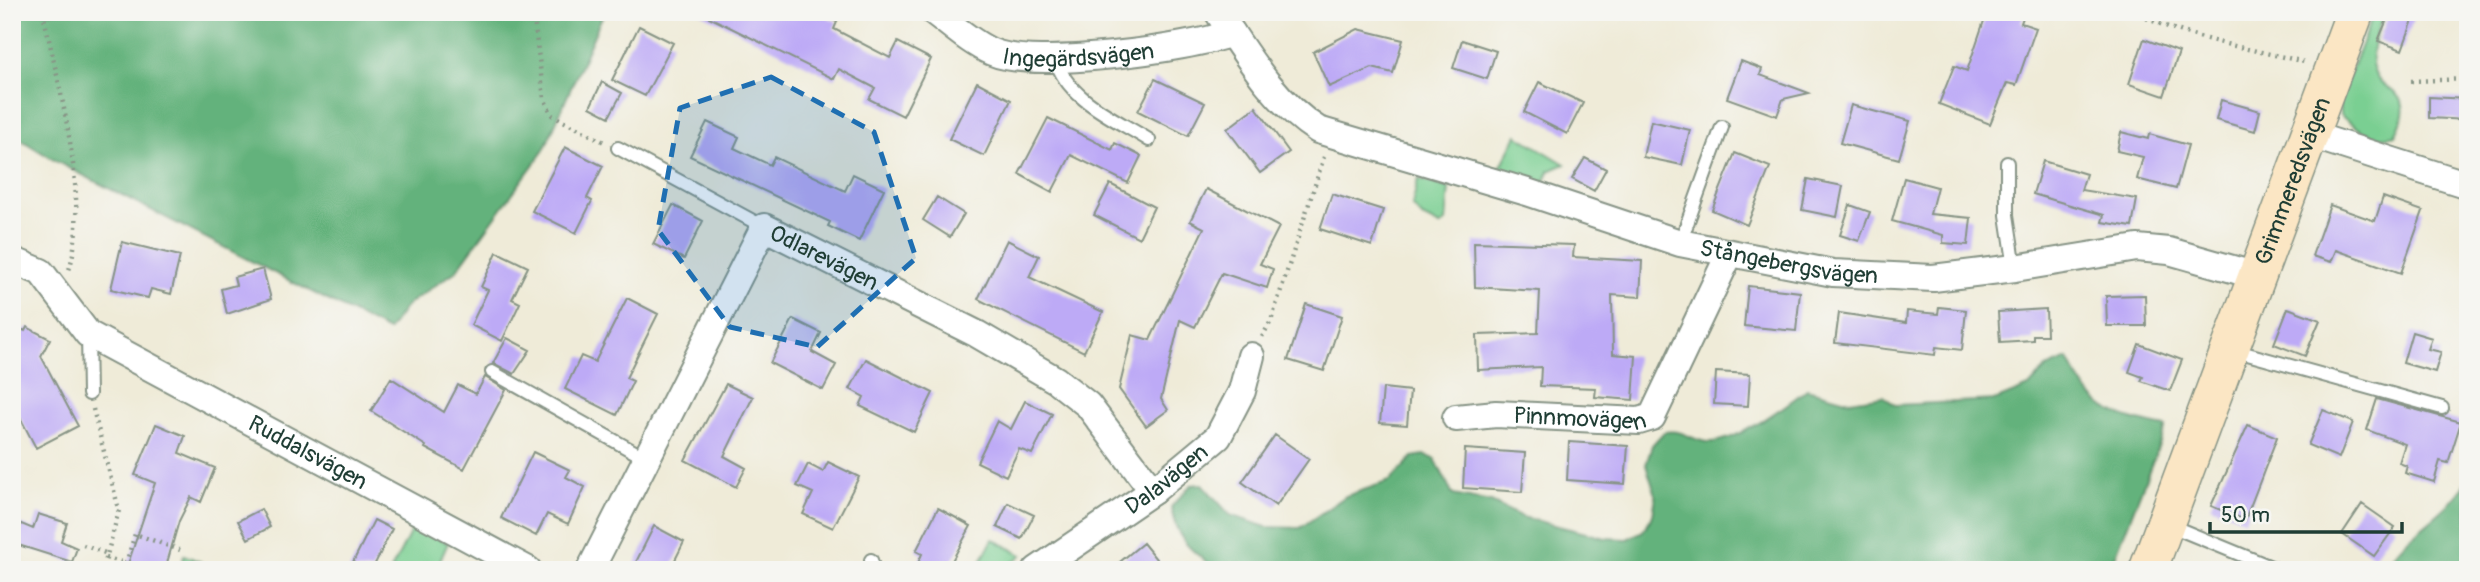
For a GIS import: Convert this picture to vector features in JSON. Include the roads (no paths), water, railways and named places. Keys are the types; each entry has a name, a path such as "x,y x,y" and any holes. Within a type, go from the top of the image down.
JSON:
{"street":[{"name":"Ingegärdsvägen","path":"934,12 993,52 1012,57 1056,59 1206,42 1225,23 1282,100 1305,121 1332,136"},
{"name":"Grimmeredsvägen","path":"2148,570 2355,12"},
{"path":"2308,134 2468,185"},
{"name":"Stångebergsvägen","path":"1332,136 1527,192 1679,243 1729,255 1833,273 1888,278 1933,278 2137,248 2169,251 2257,276"},
{"name":"Odlarevägen","path":"590,570 764,227 977,334 1056,380 1088,405 1153,491"},
{"name":"Pinnmovägen","path":"1456,418 1496,414 1639,421 1652,417 1729,255"},
{"path":"12,260 41,272 88,334"},
{"name":"Ruddalsvägen","path":"88,334 525,569"},
{"name":"Dalavägen","path":"1046,568 1153,491 1218,437 1242,391 1251,356"}],"lane":[{"path":"1056,59 1060,74 1071,89 1149,140"},
{"path":"1679,243 1723,127"},
{"path":"618,148 764,227"},
{"path":"2007,163 2007,215 2015,268"},
{"path":"88,334 89,394"},
{"path":"2231,350 2442,408"},
{"path":"492,372 648,458"},
{"path":"2166,524 2278,570"}]}
